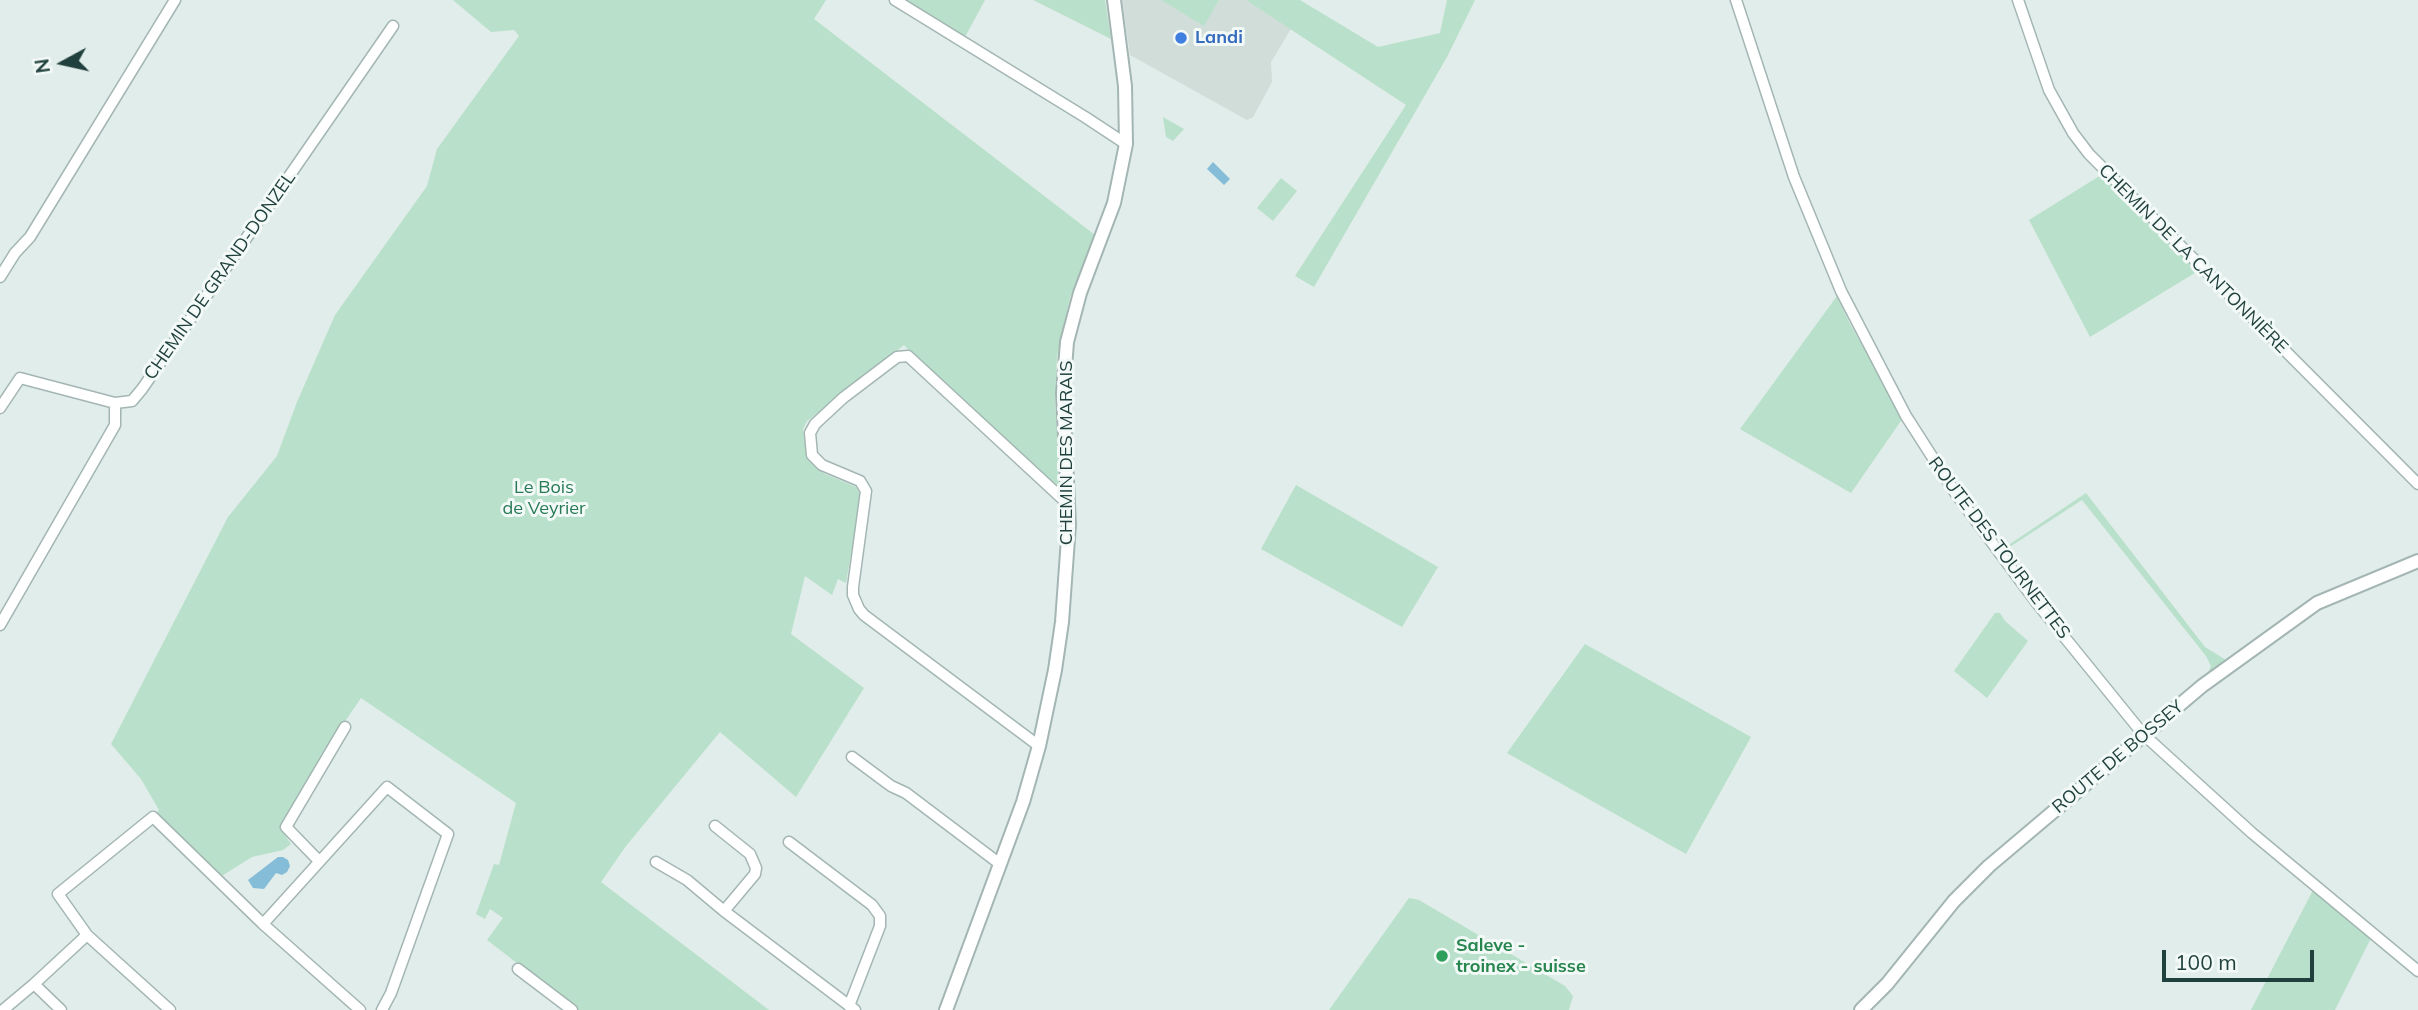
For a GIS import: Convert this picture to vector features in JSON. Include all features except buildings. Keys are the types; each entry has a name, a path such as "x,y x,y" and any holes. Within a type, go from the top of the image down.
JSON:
{"street":[{"path":"0,277 30,236 175,0"},
{"path":"895,0 1125,144"},
{"name":"CHEMIN DES MARAIS","path":"946,1010 1023,803 1053,682 1067,573 1068,504 1063,393 1067,342 1077,301 1114,203 1125,144 1125,86 1114,0"},
{"name":"ROUTE DES TOURNETTES","path":"1735,0 1810,220 1856,323 1906,416 1956,494 2005,562 2143,734 2252,833 2418,971"},
{"name":"CHEMIN DE LA CANTONNIÈRE","path":"2018,0 2049,90 2089,154 2418,484"},
{"name":"CHEMIN DE GRAND-DONZEL","path":"115,403 132,401 142,389 393,26"},
{"path":"1039,746 864,615 848,593 866,491 859,481 822,466 813,455 810,433 815,424 843,398 897,357 908,356 961,408 1068,504"},
{"path":"0,408 20,378 115,403 115,425 0,625"},
{"name":"ROUTE DE BOSSEY","path":"1861,1010 1887,984 1940,917 1989,866 2221,671 2317,603 2418,561"},
{"path":"319,861 286,827 345,727"},
{"path":"852,757 891,786 906,793 1000,864"},
{"path":"263,924 387,787 448,834 391,993 382,1010"},
{"path":"170,1010 88,935 58,894 153,817 263,924 360,1010"},
{"path":"715,826 750,854 756,868 755,874 724,911"},
{"path":"656,862 687,880 852,1008 880,926 880,916 872,905 789,842"},
{"path":"3,1010 88,935"},
{"path":"518,969 572,1010"},
{"path":"34,984 61,1010"}],"shaded area":[{"path":"1122,0 1161,0 1204,25 1219,0 1246,0 1291,29 1271,62 1272,82 1253,117 1247,120 1130,55"}],"green space":[{"name":"Le Bois de Veyrier","path":"453,0 826,0 814,19 1095,235 1070,297 1057,357 1055,398 1060,488 1048,483 963,406 904,345 807,421 803,429 806,451 823,473 856,487 861,496 846,583 838,579 832,595 805,576 791,634 864,688 796,797 720,732 626,846 601,882 769,1010 578,1010 487,940 503,918 490,909 485,919 476,914 494,864 499,865 516,803 361,698 319,759 280,828 291,844 283,850 252,857 220,877 156,815 159,810 141,779 111,744 228,517 277,456 335,315 427,186 437,149 519,36 514,30 491,32"},
{"path":"905,0 985,0 965,37"},
{"path":"1033,0 1105,0 1111,39"},
{"path":"1161,0 1219,0 1204,26"},
{"path":"1246,0 1300,0 1378,47 1440,33 1447,0 1475,0 1447,57 1314,287 1295,276 1406,105"},
{"path":"1163,117 1184,129 1173,141 1166,137"},
{"path":"2101,175 2198,271 2090,337 2029,220"},
{"path":"1281,178 1297,191 1273,221 1257,208"},
{"path":"1837,296 1903,418 1851,493 1740,429"},
{"path":"1296,485 1438,567 1402,627 1261,549"},
{"path":"2086,493 2205,647 2226,660 2207,675 2211,666 2206,656 2082,500 2002,552 2001,550"},
{"path":"1995,613 2000,613 2005,621 2028,641 1987,698 1954,671"},
{"path":"1585,644 1751,737 1686,854 1507,753"},
{"path":"2313,890 2371,938 2335,1010 2251,1010"},
{"name":"Saleve - troinex - suisse","path":"1409,898 1419,900 1565,986 1573,996 1569,1010 1329,1010"}],"water":[{"path":"1213,162 1230,179 1224,185 1207,169"},
{"path":"278,857 288,860 290,866 287,872 282,875 276,873 264,889 253,888 248,880"}],"place":[{"name":"Landi","path":"1181,38"},
{"name":"Saleve - troinex - suisse","path":"1442,956"}]}
